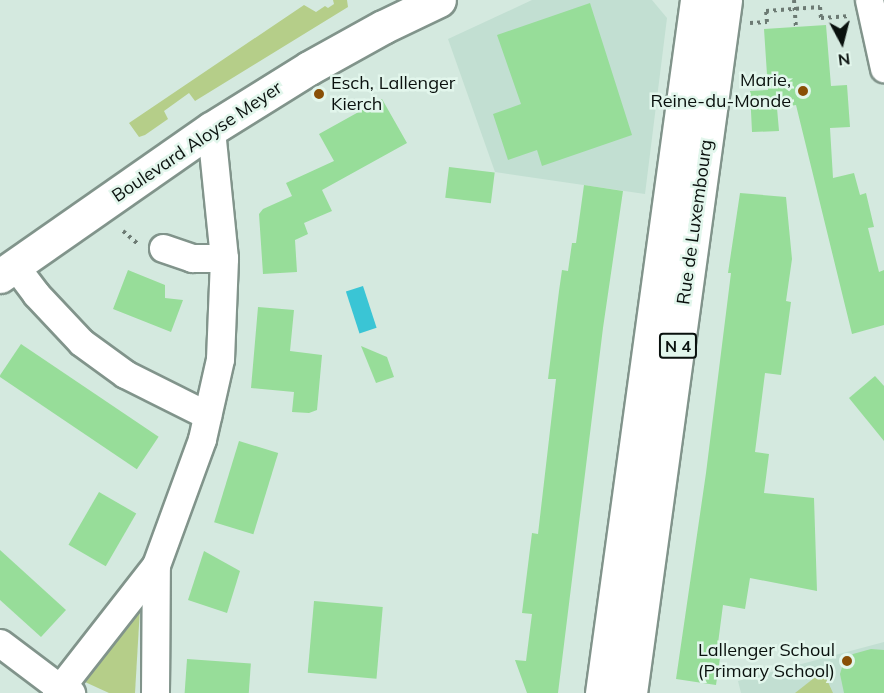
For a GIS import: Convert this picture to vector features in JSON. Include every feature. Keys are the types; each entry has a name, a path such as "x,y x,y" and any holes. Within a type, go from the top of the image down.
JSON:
{"main road":[{"name":"Boulevard Aloyse Meyer","path":"8,271 211,129 309,68 383,27 439,0"},
{"name":"Rue de Luxembourg","path":"602,693 705,8"},
{"name":"Rue de Luxembourg","path":"630,693 705,8"}],"street":[{"path":"870,8 884,68"},
{"path":"0,643 63,692 156,566 202,439 220,359 224,258 211,129"},
{"path":"163,248 192,258 224,258"},
{"path":"8,271 36,294 81,342 125,374 207,415"},
{"path":"155,693 156,566"}],"path":[{"path":"794,0 796,27"},
{"path":"705,8 767,22 766,11 820,8 821,18 870,8"}],"shaded area":[{"path":"532,0 652,0 667,18 645,194 495,172 448,39"},
{"name":"Lallenger Schoul (Primary School)","path":"884,642 884,693 741,693 738,681"}],"green space":[{"path":"333,0 347,0 348,7 195,101 189,93 164,111 168,119 145,135 139,137 129,123 304,5 316,12 325,6 328,8 334,4"},
{"path":"140,608 135,693 109,693 85,682"},
{"path":"823,671 833,693 795,693"}],"water":[{"path":"363,286 377,328 359,333 346,292"}],"building":[{"path":"590,3 632,135 542,166 537,150 508,160 493,114 521,104 497,35"},
{"path":"826,25 831,86 847,85 850,127 830,128 833,178 854,173 860,195 866,193 874,227 868,228 879,272 884,270 884,325 852,334 796,105 777,108 779,131 752,132 750,91 768,90 764,29"},
{"path":"382,99 407,143 322,190 332,211 304,223 308,234 295,240 297,272 263,274 259,214 263,209 292,196 286,183 334,161 319,134"},
{"path":"449,167 495,173 491,203 445,198"},
{"path":"584,185 623,191 603,328 558,693 527,693 515,660 526,661 532,614 522,613 532,533 538,534 556,379 548,379 562,270 568,271 572,243 576,243"},
{"path":"740,193 786,197 792,259 786,301 791,302 781,375 765,373 755,452 769,454 764,493 814,498 817,591 750,578 745,609 723,605 717,651 721,651 716,685 676,679 706,473 731,273 728,273"},
{"path":"128,270 165,285 165,298 183,300 171,332 113,309"},
{"path":"258,307 294,310 290,351 322,355 317,410 309,413 292,412 294,392 251,388"},
{"path":"21,344 159,437 137,469 0,377"},
{"path":"361,346 387,357 394,377 376,383"},
{"path":"875,376 884,386 884,441 849,398"},
{"path":"239,441 278,453 253,534 214,522"},
{"path":"99,492 136,514 106,566 68,545"},
{"path":"0,550 66,610 41,637 0,600"},
{"path":"204,551 240,571 227,613 188,600"},
{"path":"314,601 383,607 376,679 308,673"},
{"path":"871,649 884,650 884,693 844,693 840,674 843,664 853,654"},
{"path":"187,659 251,663 249,693 185,693"}],"place":[{"name":"Marie, Reine-du-Monde","path":"803,91"},
{"name":"Esch, Lallenger Kierch","path":"319,94"},
{"name":"Lallenger Schoul (Primary School)","path":"847,661"}]}
